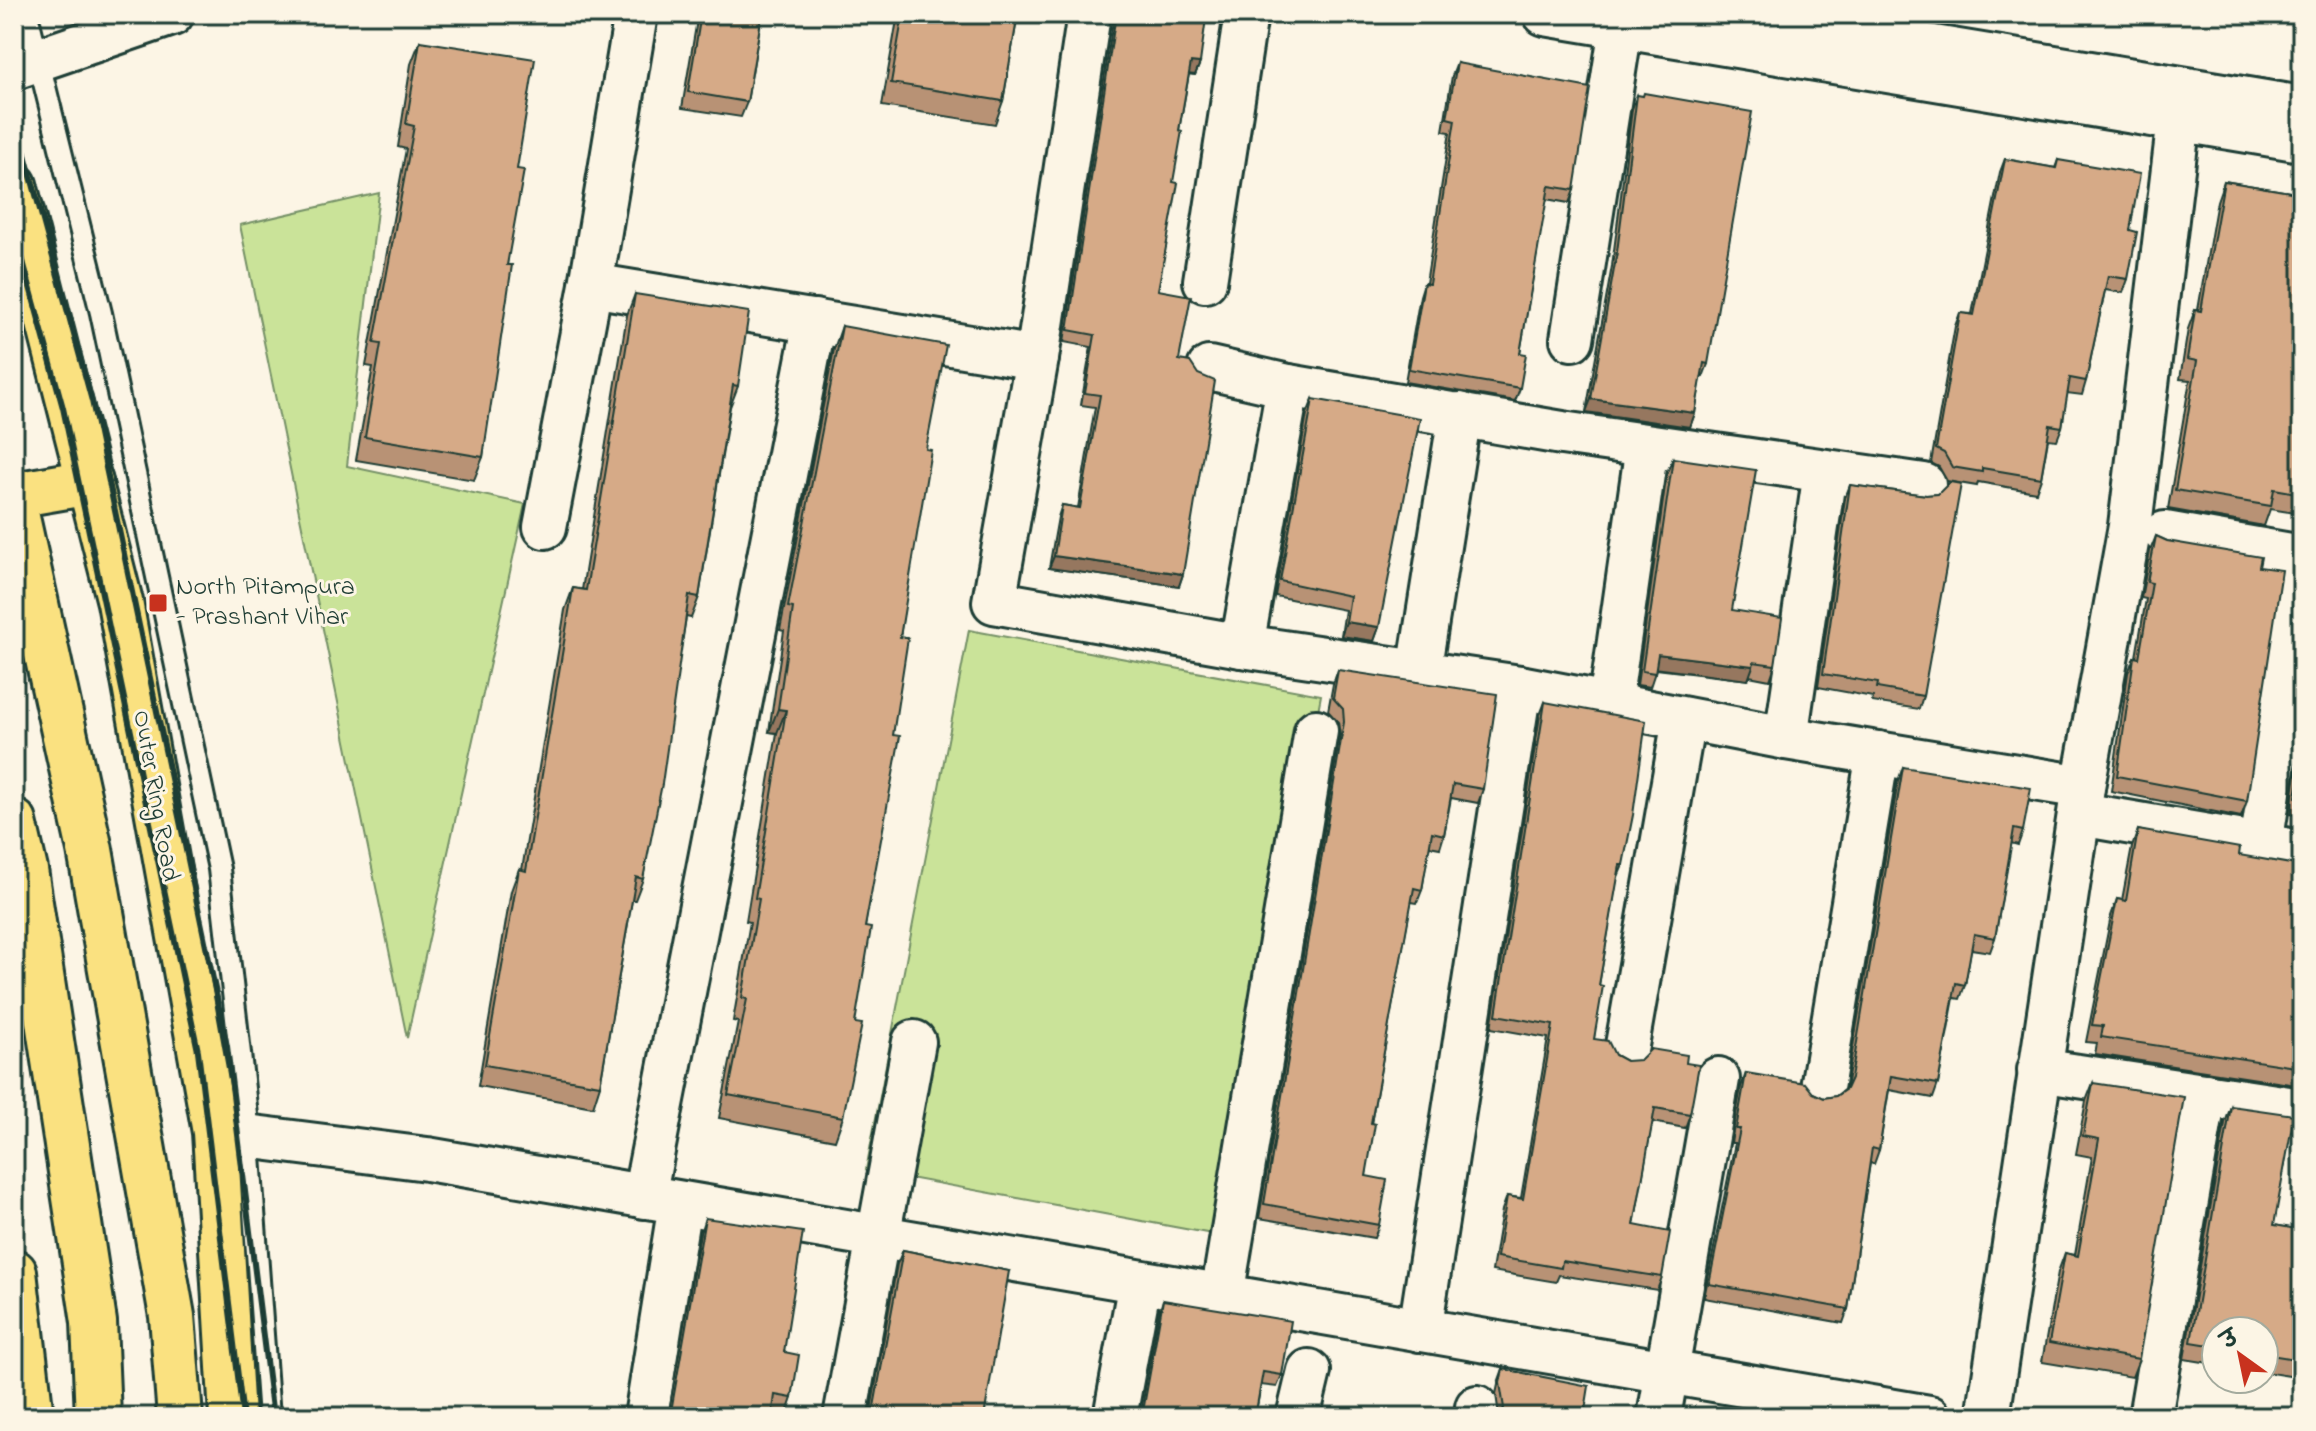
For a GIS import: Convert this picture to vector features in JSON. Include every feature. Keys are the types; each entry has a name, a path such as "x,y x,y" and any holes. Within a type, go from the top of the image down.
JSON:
{"main road":[{"name":"Outer Ring Road","path":"14,185 120,602 232,1134 232,1417"},
{"path":"14,495 90,482"},
{"path":"14,504 93,866 172,1316 180,1417"},
{"path":"14,822 25,870 94,1322 98,1417"},
{"path":"14,1272 31,1417"}],"street":[{"path":"26,43 95,14"},
{"path":"26,43 172,14"},
{"path":"545,527 591,285 636,14"},
{"path":"1089,14 1037,358 994,602 1242,646 1520,687 1878,753 2261,845 2302,852"},
{"path":"1205,281 1246,14"},
{"path":"1545,14 2302,140"},
{"path":"1734,14 2302,108"},
{"path":"1572,339 1621,27"},
{"path":"1988,1417 2081,800 2148,530 2179,119"},
{"path":"591,285 1037,358"},
{"path":"646,1417 662,1200 815,321"},
{"path":"1209,368 1288,386 1647,446 1924,485"},
{"path":"1242,646 1288,386"},
{"path":"1419,672 1460,414"},
{"path":"1610,704 1647,446"},
{"path":"1786,738 1825,472"},
{"path":"2148,530 2302,557"},
{"path":"2261,845 2302,576"},
{"path":"1420,1330 1520,687"},
{"path":"1626,1051 1684,719"},
{"path":"1222,1296 1316,731"},
{"path":"1822,1088 1878,753"},
{"path":"845,1417 914,1042"},
{"path":"2039,1070 2302,1110"},
{"path":"1659,1417 1718,1079"},
{"path":"2150,1417 2205,1095"},
{"path":"232,1134 427,1159 1929,1417"},
{"path":"1115,1417 1140,1282"},
{"path":"1298,1417 1309,1371"}],"lane":[{"path":"26,43 101,313 219,869 232,1134 269,1417"}],"green space":[{"path":"379,193 347,466 525,504 407,1038 240,225"},
{"path":"969,630 1321,695 1218,1235 866,1170"}],"building":[{"path":"701,14 762,14 747,102 688,92"},
{"path":"903,14 1018,14 1003,101 891,83"},
{"path":"1116,14 1182,14 1206,18 1200,63 1191,62 1179,130 1182,131 1173,182 1178,183 1158,290 1191,296 1179,360 1190,362 1198,374 1215,381 1183,574 1054,556 1062,505 1080,508 1100,395 1085,393 1095,335 1068,330"},
{"path":"420,41 535,59 517,169 524,170 507,265 512,265 483,457 365,437 381,344 374,343 414,126 406,124"},
{"path":"1457,63 1590,88 1574,190 1549,186 1520,353 1526,354 1520,388 1409,369 1424,283 1429,284 1455,120 1447,118"},
{"path":"1644,93 1752,112 1708,364 1704,363 1695,413 1591,399 1617,252 1637,95 1643,96"},
{"path":"2005,159 2056,168 2058,160 2140,174 2130,230 2137,232 2128,279 2108,276 2086,381 2070,378 2062,427 2050,425 2041,478 1982,468 1982,472 1952,467 1944,453 1936,449 1960,313 1974,315"},
{"path":"2224,181 2302,194 2302,494 2274,489 2271,506 2175,490 2197,361 2187,359 2195,310 2201,311"},
{"path":"635,294 749,312 738,386 733,385 699,597 689,595 662,784 643,879 636,877 600,1085 485,1065 519,869 526,871 573,588 586,590"},
{"path":"842,326 946,345 926,449 931,450 900,637 908,638 893,735 900,736 865,927 871,928 855,1023 862,1024 843,1117 728,1095 747,999 742,998 759,899 755,898 786,710 778,709 793,608 788,607"},
{"path":"1313,399 1420,418 1379,627 1346,622 1350,596 1280,581"},
{"path":"1673,458 1756,470 1732,610 1782,618 1775,665 1754,662 1753,666 1658,654 1655,673 1642,671"},
{"path":"1950,482 1961,484 1923,696 1877,688 1878,683 1823,674 1850,485 1926,495 1938,494"},
{"path":"2156,536 2167,541 2261,557 2259,567 2282,570 2247,801 2117,776 2134,657 2139,658 2152,583 2147,582"},
{"path":"1338,670 1497,694 1483,789 1453,784 1444,835 1432,832 1422,890 1414,888 1371,1123 1375,1124 1366,1176 1387,1180 1379,1225 1264,1204 1344,722 1343,709 1333,698"},
{"path":"1545,702 1646,721 1633,815 1623,865 1620,865 1599,985 1603,986 1594,1039 1608,1041 1615,1055 1626,1061 1640,1060 1651,1049 1687,1055 1686,1063 1699,1065 1690,1114 1655,1108 1634,1225 1670,1232 1662,1277 1562,1261 1561,1268 1497,1257 1507,1196 1523,1199 1553,1025 1496,1015"},
{"path":"2302,759 2302,798 2296,797"},
{"path":"1903,767 2031,788 2023,831 2014,829 1995,938 1974,934 1965,985 1956,983 1938,1084 1891,1076 1879,1150 1872,1148 1848,1309 1709,1284 1740,1129 1736,1129 1746,1073 1805,1083 1813,1093 1824,1098 1836,1096 1846,1089 1851,1078"},
{"path":"2138,830 2240,848 2239,855 2302,866 2302,1068 2101,1037 2103,1026 2092,1025 2117,899 2126,901"},
{"path":"2093,1083 2184,1097 2139,1359 2049,1343 2065,1253 2078,1256 2099,1139 2083,1136"},
{"path":"2231,1106 2294,1115 2274,1225 2302,1230 2302,1360 2280,1357 2280,1315 2200,1315 2200,1343 2191,1342"},
{"path":"705,1218 803,1232 784,1352 799,1355 792,1398 775,1395 772,1417 670,1417"},
{"path":"903,1250 1009,1271 984,1417 869,1417 874,1407"},
{"path":"1163,1300 1291,1321 1282,1375 1263,1372 1255,1417 1142,1417"},
{"path":"1503,1369 1589,1386 1584,1417 1498,1417 1504,1408 1500,1383"}],"railway":[{"path":"14,114 92,401 227,1046 273,1417"},
{"path":"14,228 63,408 198,1051 243,1417"}],"place":[{"name":"North Pitampura - Prashant Vihar","path":"158,603"}]}
